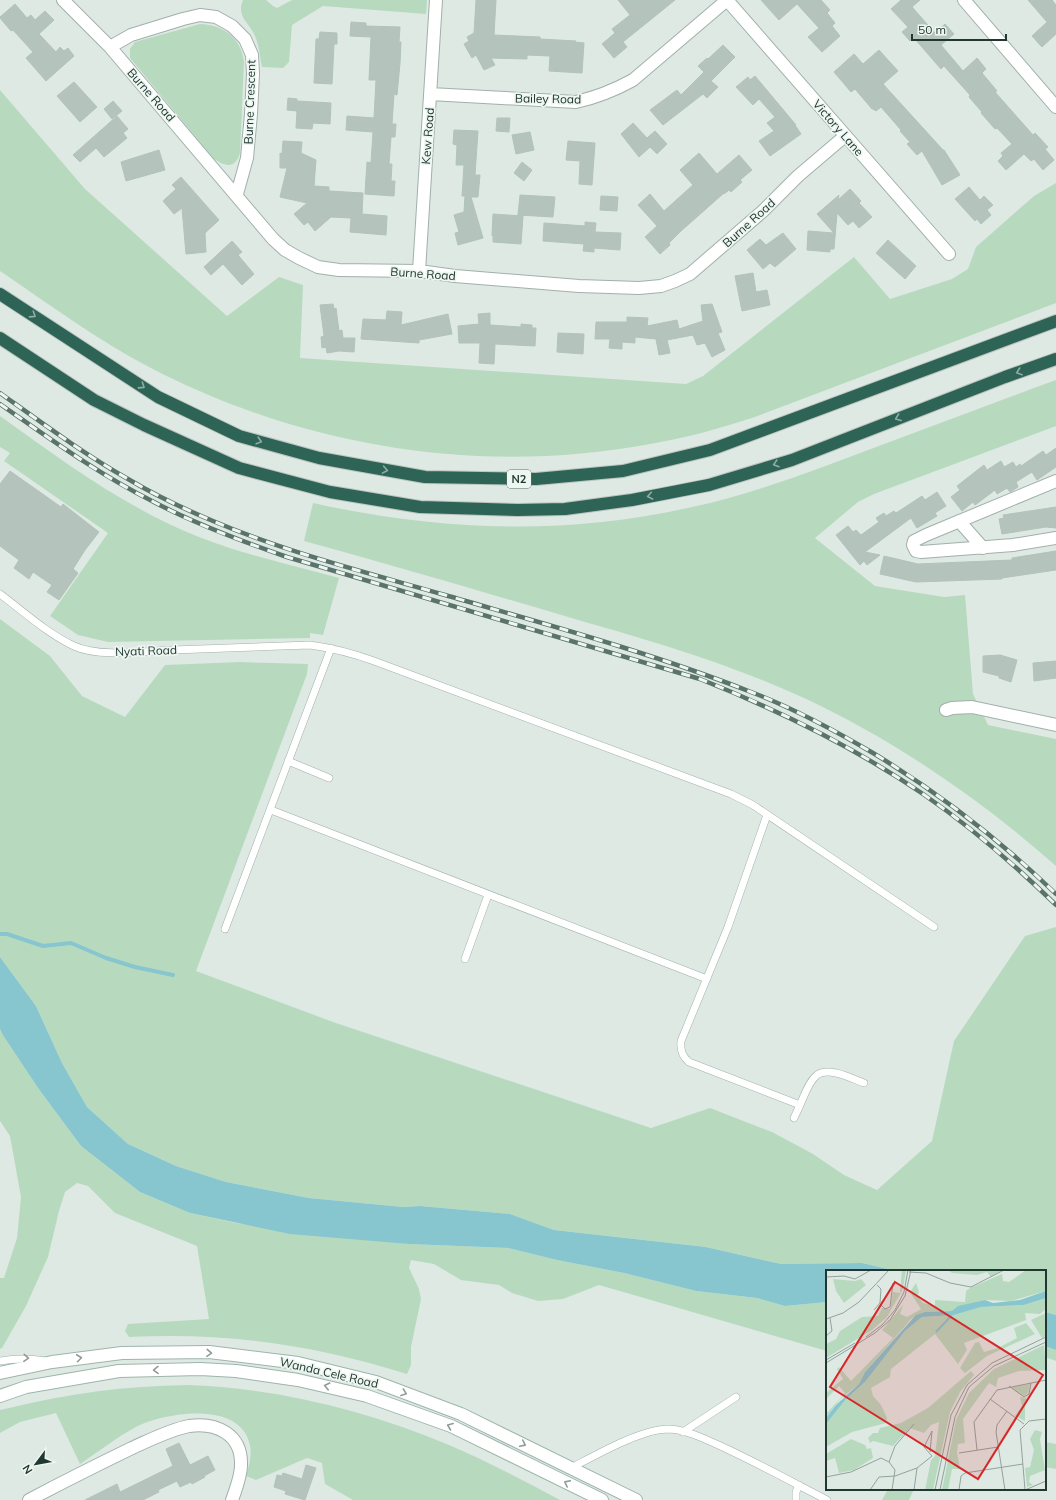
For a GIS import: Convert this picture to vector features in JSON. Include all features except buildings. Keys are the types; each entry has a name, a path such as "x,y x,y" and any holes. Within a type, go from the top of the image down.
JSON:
{"highway":[{"name":"N2","path":"0,294 158,397 239,436 319,458 425,477 536,479 623,471 703,452 1056,321"},
{"path":"0,338 94,400 144,425 239,468 330,492 420,507 518,510 565,509 632,500 709,484 792,460 1005,377 1056,359"}],"street":[{"name":"Burne Road","path":"63,0 110,47 237,194 252,216 273,239 286,250 299,258 318,266 339,270 419,271 455,276 579,286 639,288 661,286 690,274 726,244 845,136"},
{"name":"Kew Road","path":"419,271 436,0"},
{"name":"Bailey Road","path":"430,94 576,102 598,97 633,80 727,0"},
{"name":"Victory Lane","path":"727,0 950,254"},
{"path":"964,0 1056,107"},
{"name":"Burne Crescent","path":"110,47 131,35 183,18 200,15 216,17 222,20 232,26 245,39 252,55 253,74 251,114 247,158 237,194"},
{"path":"1056,481 918,538 912,543 916,551 921,552 1013,546 1056,538"},
{"path":"959,521 983,548"},
{"path":"946,710 952,708 972,707 1056,725"},
{"name":"Wanda Cele Road","path":"0,1373 52,1362 122,1353 209,1352 298,1363 376,1382 461,1414 636,1500"},
{"name":"Wanda Cele Road","path":"0,1396 26,1388 119,1371 236,1371 298,1380 367,1396 451,1426 602,1500"},
{"path":"29,1500 88,1469 159,1437 188,1426 203,1425 222,1429 230,1435 236,1443 240,1453 241,1465 232,1500"}],"lane":[{"name":"Nyati Road","path":"0,594 55,635 75,647 94,651 121,653 158,650 310,645 352,653 731,794 753,805 934,927"},
{"path":"225,929 331,648"},
{"path":"288,761 329,778"},
{"path":"271,810 706,979"},
{"path":"767,815 728,927 680,1041 681,1052 684,1058 689,1062 800,1104"},
{"path":"465,959 488,895"},
{"path":"794,1118 812,1080 823,1072 830,1071 864,1083"},
{"path":"0,1361 15,1358 29,1358 52,1362"},
{"path":"683,1432 736,1397"},
{"path":"571,1468 623,1442 650,1432 669,1429 700,1436 827,1500"},
{"path":"796,1500 796,1492 799,1485"}],"green space":[{"path":"243,0 266,0 277,8 292,0 427,0 426,14 323,6 292,25 289,62 283,68 262,67 256,40 242,15 241,6"},
{"path":"200,24 217,27 230,34 239,46 244,62 240,153 235,162 229,165 221,163 213,158 130,58 130,49 135,42"},
{"path":"0,90 85,189 227,316 279,277 303,285 300,358 686,384 703,376 854,257 890,299 952,279 968,269 976,247 1034,196 1056,183 1056,303 755,417 677,439 586,453 522,457 457,455 393,448 330,435 268,417 207,395 149,367 111,345 0,271"},
{"path":"1056,380 1056,426 874,494 858,502 815,538 875,586 944,597 965,595 973,694 988,725 1056,739 1056,866 998,818 936,773 904,752 838,715 775,685 717,663 658,644 436,578 304,541 313,503 408,520 502,526 549,526 597,523 692,507 737,496 803,474"},
{"path":"0,416 96,483 172,525 199,537 234,549 339,578 323,635 310,633 310,638 108,642 78,635 50,616 108,533 4,461 10,453 0,447"},
{"path":"0,619 50,656 82,696 125,717 165,665 240,662 308,664 307,674 196,971 333,1022 651,1128 710,1108 772,1132 813,1154 844,1175 877,1190 932,1141 954,1041 1025,936 1056,927 1056,1315 1046,1312 1046,1270 892,1270 862,1263 781,1264 706,1247 554,1230 510,1214 420,1206 403,1207 309,1198 226,1182 176,1166 128,1144 87,1107 62,1063 36,1006 0,957"},
{"path":"0,1029 38,1088 81,1146 140,1192 190,1213 236,1223 409,1244 508,1248 557,1260 624,1273 696,1291 757,1298 785,1306 826,1302 826,1351 599,1285 563,1299 538,1301 512,1293 499,1285 461,1280 434,1264 411,1260 409,1268 419,1289 421,1299 411,1347 411,1365 407,1374 338,1355 270,1343 201,1337 129,1337 125,1331 128,1324 209,1319 197,1246 115,1213 88,1186 77,1183 65,1192 48,1257 26,1306 0,1349 0,1278 4,1278 17,1238 21,1197 10,1136 0,1121"},
{"path":"1046,1346 1056,1350 1056,1361 1046,1357"},
{"path":"187,1385 220,1387 287,1396 353,1411 386,1421 418,1432 463,1451 560,1500 353,1500 325,1484 322,1463 307,1458 256,1480 246,1476 251,1450 244,1431 233,1422 218,1416 183,1414 165,1417 149,1422 122,1435 80,1464 56,1413 20,1422 0,1433 0,1410 54,1398 98,1391"},
{"path":"1046,1442 1056,1444 1056,1469 1046,1467"},
{"path":"887,1490 914,1490 909,1500 882,1500"}],"water":[{"path":"0,957 36,1006 62,1063 87,1107 128,1144 176,1166 226,1182 309,1198 403,1207 420,1206 510,1214 554,1230 706,1247 781,1264 862,1263 892,1270 826,1270 826,1302 785,1306 757,1298 696,1291 624,1273 557,1260 508,1248 409,1244 290,1234 190,1213 140,1192 81,1146 38,1088 0,1029"},
{"path":"1046,1312 1056,1315 1056,1350 1046,1346"}],"waterway":[{"path":"0,934 7,934 43,946 71,943 106,958 135,967 173,975"}],"railway":[{"path":"0,393 79,449 138,485 180,507 241,532 328,562 638,652 714,678 767,698 798,712 858,744 922,784 991,836 1056,894"},
{"path":"0,404 74,455 112,479 168,509 218,532 287,557 700,679 758,703 815,730 843,745 923,794 992,847 1025,875 1056,905"}]}
